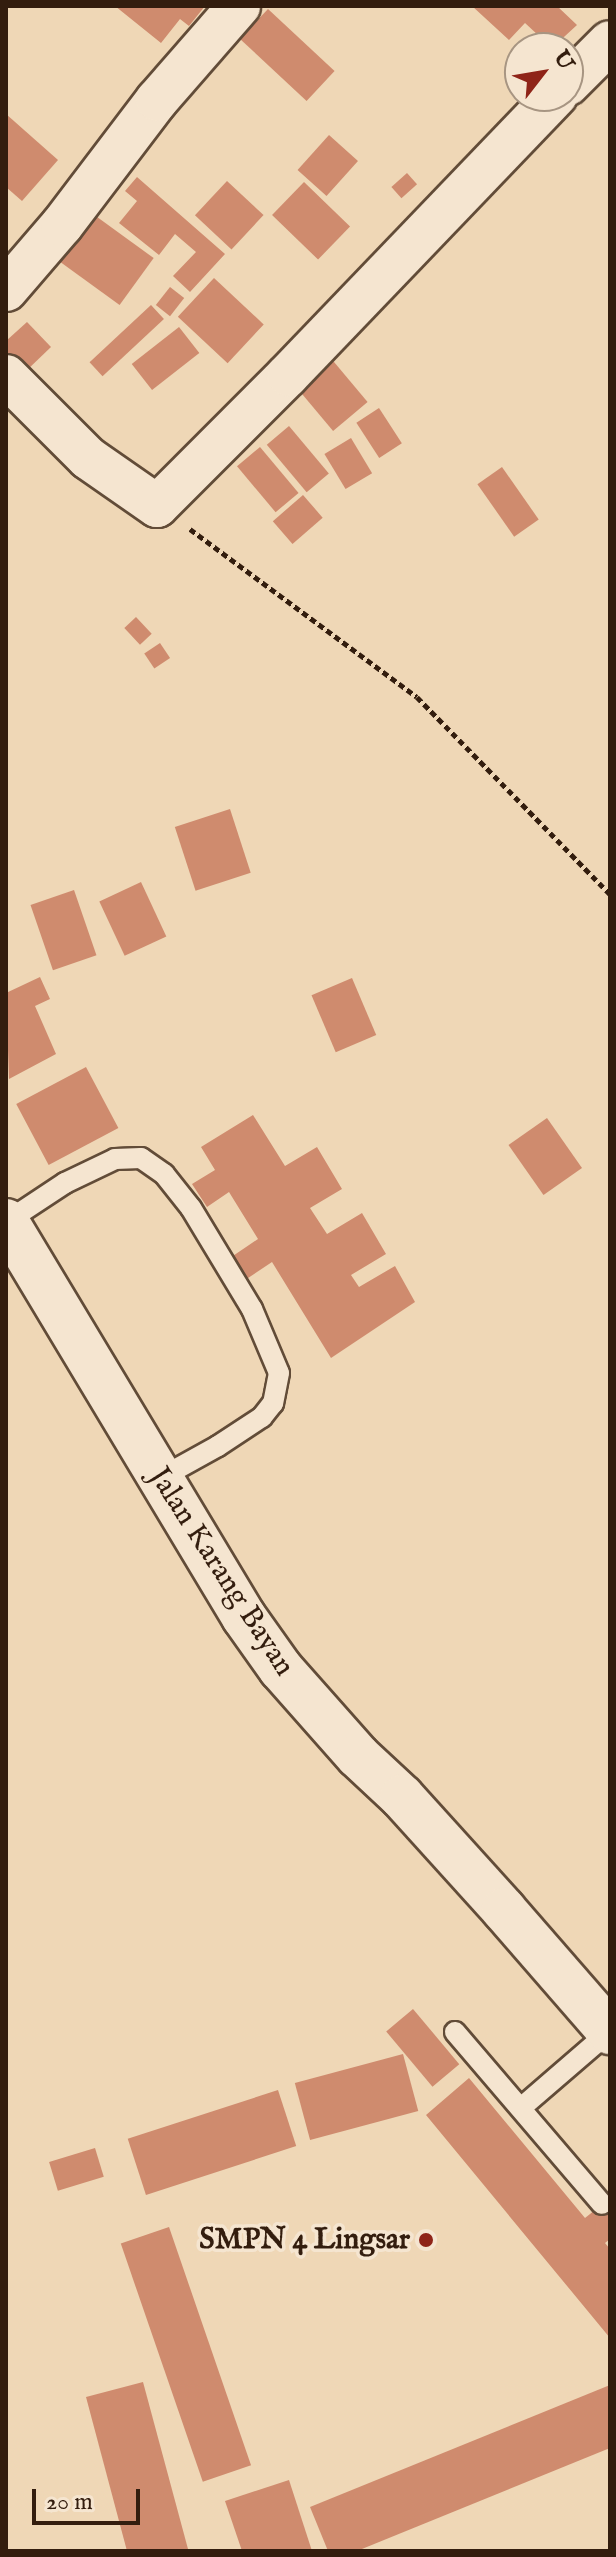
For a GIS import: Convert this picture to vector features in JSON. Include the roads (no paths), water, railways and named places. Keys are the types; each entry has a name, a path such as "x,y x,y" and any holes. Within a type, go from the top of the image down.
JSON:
{"street":[{"path":"6,290 62,225 157,100 239,6"},
{"path":"584,68 610,42"},
{"path":"6,376 88,458 157,506 288,375 541,112"},
{"name":"Jalan Karang Bayan","path":"6,1221 244,1617 281,1669 348,1746 402,1797 610,2032"}],"lane":[{"path":"6,1221 65,1183 115,1159 141,1158 164,1174 191,1208 252,1309 279,1373 273,1403 262,1417 229,1439 160,1478"},
{"path":"455,2032 602,2204"},
{"path":"522,2107 610,2032"}],"place":[{"name":"SMPN 4 Lingsar","path":"426,2240"}]}
